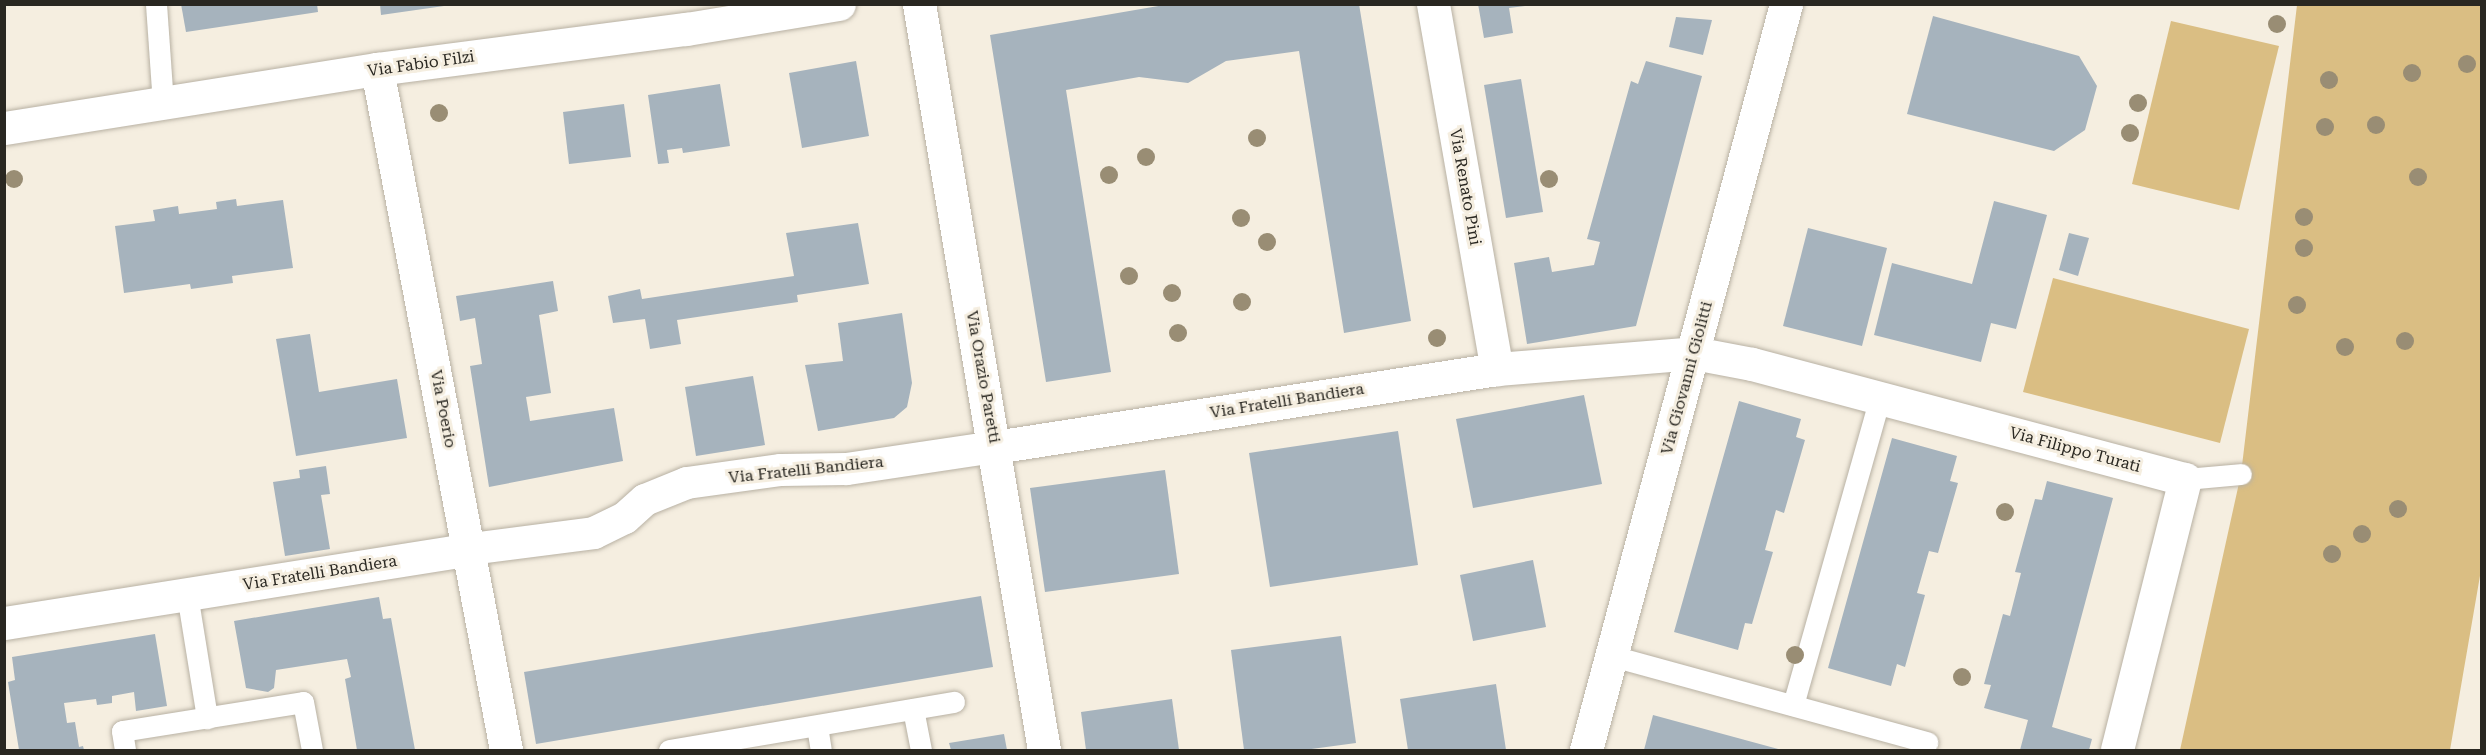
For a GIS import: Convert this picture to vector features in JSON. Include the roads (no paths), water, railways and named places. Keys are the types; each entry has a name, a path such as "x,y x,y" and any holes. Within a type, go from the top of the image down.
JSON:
{"street":[{"name":"Via Fabio Filzi","path":"4,128 742,12 838,4"},
{"name":"Via Orazio Paretti","path":"919,4 1044,750"},
{"name":"Via Renato Pini","path":"1433,4 1497,369"},
{"name":"Via Giovanni Giolitti","path":"1586,750 1786,4"},
{"name":"Via Poerio","path":"377,69 471,549 506,750"},
{"name":"Via Fratelli Bandiera","path":"4,623 471,549 594,533 625,518 645,500 687,483 780,470 848,469 1497,369 1694,353"},
{"name":"Via Filippo Turati","path":"1694,353 1752,364 2185,479"},
{"path":"2116,750 2185,479"}],"lane":[{"path":"156,4 163,104"},
{"path":"1793,705 1880,398"},
{"path":"2185,479 2241,474"},
{"path":"187,594 207,718"},
{"path":"1612,657 1927,742"},
{"path":"125,750 122,731 303,702 312,750"},
{"path":"669,750 717,746 954,702"},
{"path":"914,709 921,750"},
{"path":"817,726 821,750"}]}
